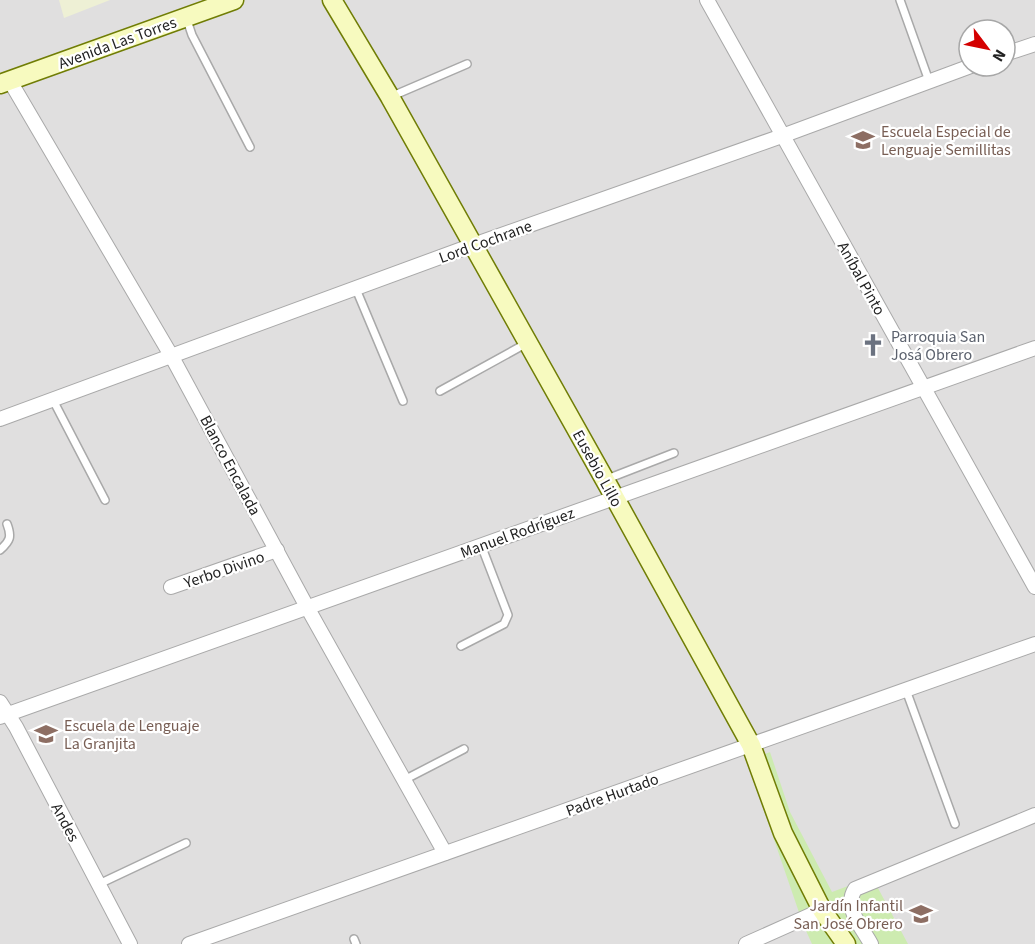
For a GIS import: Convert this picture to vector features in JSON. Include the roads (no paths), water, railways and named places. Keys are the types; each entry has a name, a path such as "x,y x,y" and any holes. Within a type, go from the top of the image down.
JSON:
{"street":[{"name":"Avenida Las Torres","path":"5,82 234,0"},
{"name":"Eusebio Lillo","path":"332,0 390,97 605,479 751,745 783,833 822,910 846,944"},
{"name":"Aníbal Pinto","path":"707,0 1035,587"},
{"path":"1017,50 1035,44"},
{"name":"Lord Cochrane","path":"0,419 473,245 782,136 957,71"},
{"name":"Blanco Encalada","path":"5,82 172,357 307,607 446,853"},
{"name":"Manuel Rodríguez","path":"4,716 1035,348"},
{"name":"Yerbo Divino","path":"171,587 277,550"},
{"name":"Padre Hurtado","path":"189,944 1035,644"},
{"name":"Andes","path":"0,702 4,716 99,884 130,944"},
{"path":"871,944 850,906 851,896 855,889 1035,815"},
{"path":"746,944 822,910"}],"lane":[{"path":"900,0 929,81"},
{"path":"186,17 192,35 250,147"},
{"path":"390,97 467,64"},
{"path":"356,288 404,401"},
{"path":"440,391 527,343"},
{"path":"53,400 105,500"},
{"path":"605,479 674,453"},
{"path":"0,550 10,540 11,534 7,524"},
{"path":"461,646 504,624 508,615 481,545"},
{"path":"906,690 955,824"},
{"path":"404,780 464,749"},
{"path":"99,884 186,843"}],"place":[{"name":"Escuela Especial de Lenguaje Semillitas","path":"863,140"},
{"name":"Parroquia San Josá Obrero","path":"873,345"},
{"name":"Escuela de Lenguaje La Granjita","path":"46,734"},
{"name":"Jardín Infantil San José Obrero","path":"921,914"}]}
